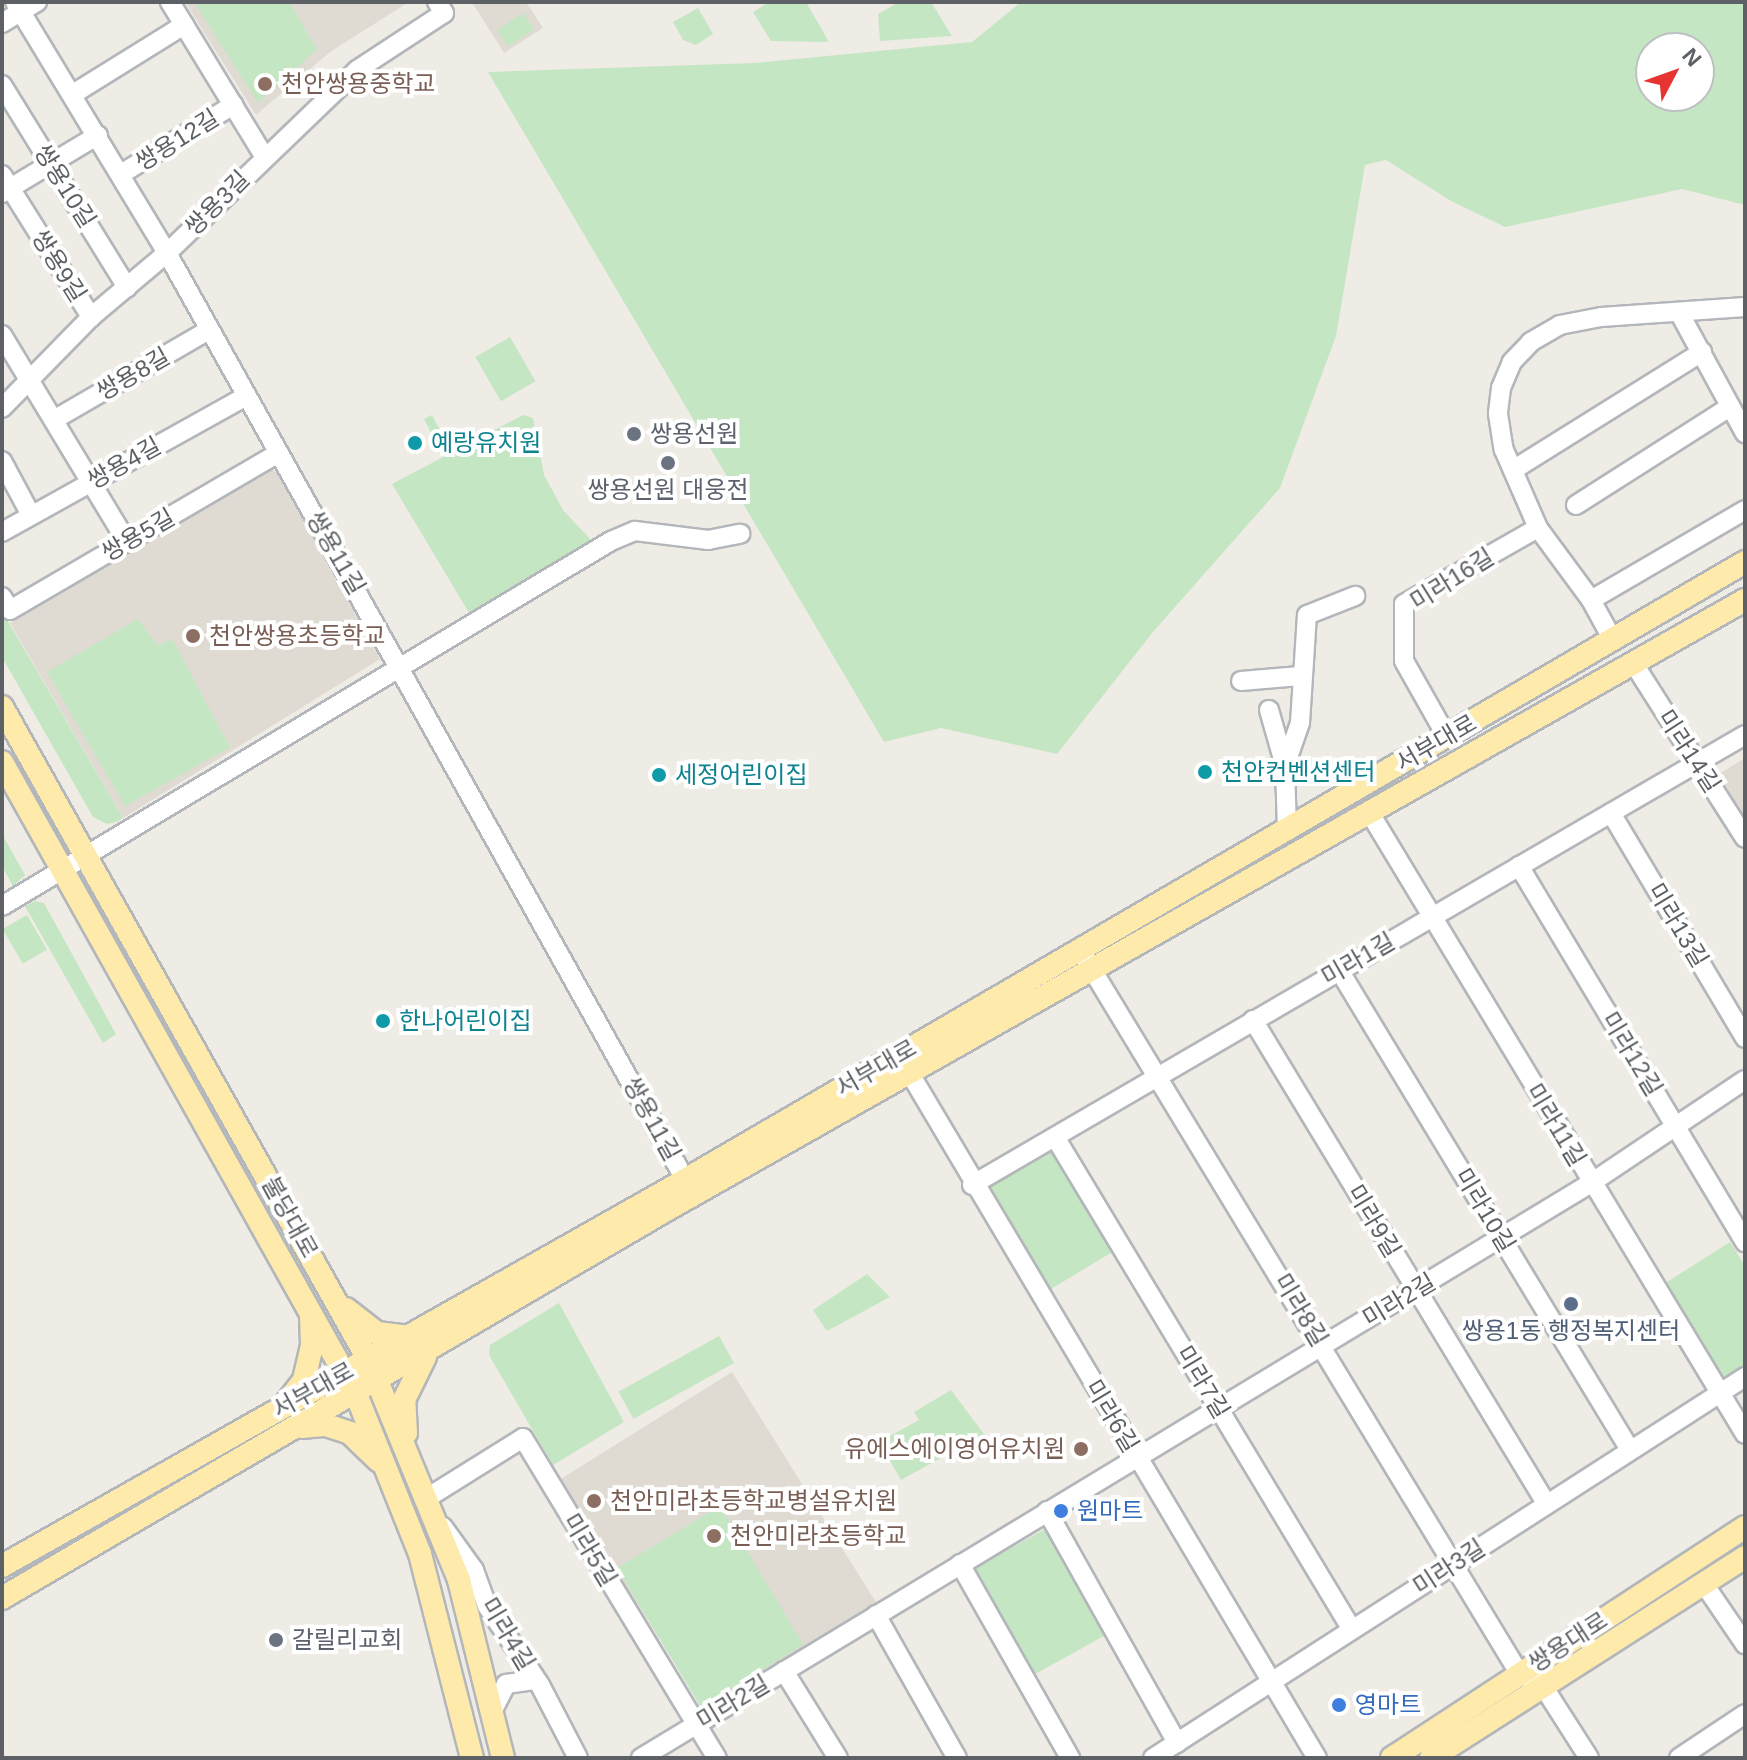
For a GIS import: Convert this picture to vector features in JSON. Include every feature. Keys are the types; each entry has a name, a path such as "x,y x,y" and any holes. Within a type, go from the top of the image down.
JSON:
{"main road":[{"name":"서부대로","path":"2,1598 293,1428 379,1382 689,1187 1080,948 1745,562"},
{"name":"서부대로","path":"2,1566 408,1337 909,1072 1371,815 1745,600"},
{"name":"불당대로","path":"2,707 379,1382 459,1580 494,1708 503,1758"},
{"name":"불당대로","path":"2,762 346,1372 389,1472 425,1569 472,1758"},
{"path":"331,1293 377,1333 408,1337"},
{"path":"282,1408 304,1380 312,1345 311,1310"},
{"path":"415,1470 404,1400 427,1353"},
{"path":"293,1428 326,1425 350,1433 389,1472"},
{"name":"쌍용대로","path":"1392,1758 1745,1527"},
{"name":"쌍용대로","path":"1431,1758 1745,1557"}],"street":[{"name":"쌍용12길","path":"170,2 264,156"},
{"path":"2,23 24,5"},
{"name":"쌍용11길","path":"24,5 402,669 689,1187"},
{"name":"쌍용3길","path":"2,408 91,317 167,253 264,156 357,70 437,8"},
{"path":"73,94 184,25"},
{"name":"쌍용10길","path":"2,85 127,287"},
{"name":"쌍용12길","path":"121,174 233,105"},
{"path":"5,185 51,164 98,135"},
{"name":"쌍용9길","path":"5,185 91,317"},
{"path":"1613,640 1591,600 1538,528 1513,470 1498,414 1501,388 1512,362 1531,342 1560,325 1601,317 1680,314 1745,307"},
{"path":"1680,314 1745,433"},
{"name":"쌍용8길","path":"57,418 209,330"},
{"path":"2,335 57,418 127,542"},
{"path":"1513,470 1702,352"},
{"name":"쌍용4길","path":"2,532 246,396"},
{"path":"1576,505 1730,407"},
{"name":"쌍용5길","path":"2,597 10,610 279,453"},
{"path":"2,461 31,515"},
{"path":"1591,600 1745,510"},
{"name":"미라16길","path":"1447,737 1404,661 1404,604 1538,528"},
{"path":"2,906 64,873 84,852 635,531 708,540 740,534"},
{"path":"1285,766 1300,723 1300,676 1307,615 1355,596"},
{"name":"미라14길","path":"1634,664 1745,838"},
{"path":"1241,681 1300,676"},
{"path":"1269,710 1285,766 1287,830"},
{"name":"미라1길","path":"972,1185 1745,735"},
{"name":"미라13길","path":"1611,813 1745,1038"},
{"name":"미라11길","path":"1371,815 1430,918 1745,1434"},
{"name":"미라12길","path":"1519,866 1745,1242"},
{"name":"미라8길","path":"1080,948 1519,1673"},
{"name":"미라10길","path":"1339,970 1630,1450"},
{"name":"미라9길","path":"1253,1020 1546,1503"},
{"name":"미라6길","path":"909,1072 972,1185 1317,1758"},
{"name":"미라2길","path":"641,1758 1591,1183 1674,1124 1745,1080"},
{"name":"미라7길","path":"1055,1137 1351,1628"},
{"name":"미라3길","path":"1153,1758 1745,1377"},
{"name":"미라5길","path":"430,1506 523,1438 717,1758"},
{"name":"미라4길","path":"430,1506 474,1570 487,1606 536,1680 578,1758"},
{"path":"1047,1511 1177,1743"},
{"path":"960,1564 1070,1758"},
{"path":"1704,1584 1745,1644"},
{"path":"876,1615 957,1758"},
{"name":"미라2길","path":"784,1671 838,1758"},
{"path":"1519,1673 1543,1686 1589,1758"},
{"path":"494,1708 506,1684 536,1680"},
{"path":"1679,1758 1745,1714"}],"shaded area":[{"name":"천안쌍용중학교","path":"185,2 409,2 330,52 256,115"},
{"path":"472,2 526,2 543,28 504,53"},
{"name":"천안쌍용초등학교","path":"265,465 276,472 380,659 123,818 10,623"},
{"path":"1745,758 1745,818 1719,774"},
{"name":"천안미라초등학교","path":"732,1372 877,1604 705,1711 560,1480"}],"green space":[{"path":"194,2 289,2 317,49 258,103"},
{"path":"769,2 806,2 829,42 771,41 753,12"},
{"path":"899,2 931,2 952,36 880,41 878,14"},
{"path":"1021,2 1745,2 1745,205 1682,189 1505,227 1451,201 1386,160 1365,165 1336,336 1280,488 1153,632 1057,754 941,728 884,742 488,72 755,63 972,42"},
{"path":"698,8 713,34 696,45 683,40 673,22"},
{"path":"523,13 534,30 508,47 497,30"},
{"path":"510,337 536,381 501,401 475,357"},
{"path":"432,415 447,444 439,448 424,419"},
{"path":"523,415 533,418 544,475 563,510 591,540 471,616 392,484"},
{"path":"2,611 123,818 116,822 107,824 93,817 2,657"},
{"path":"138,619 158,646 172,639 230,747 125,806 47,672"},
{"path":"2,834 25,875 13,886 2,866"},
{"path":"35,901 44,903 116,1034 103,1043 25,906"},
{"path":"27,915 47,950 23,964 3,929"},
{"path":"1051,1149 1113,1252 1049,1290 987,1188"},
{"path":"1730,1242 1745,1266 1745,1372 1725,1385 1656,1289"},
{"path":"867,1274 890,1297 827,1331 813,1310"},
{"path":"559,1303 624,1422 553,1465 489,1355 490,1345"},
{"path":"719,1336 734,1363 633,1419 618,1392"},
{"path":"951,1390 984,1434 901,1480 879,1442 919,1420 914,1412"},
{"path":"720,1506 803,1645 701,1707 617,1568"},
{"path":"1047,1528 1106,1635 1030,1677 971,1570"}],"place":[{"name":"천안쌍용중학교","path":"265,84"},
{"name":"쌍용선원","path":"634,434"},
{"name":"예랑유치원","path":"415,443"},
{"name":"쌍용선원 대웅전","path":"668,463"},
{"name":"천안쌍용초등학교","path":"193,636"},
{"name":"천안컨벤션센터","path":"1205,772"},
{"name":"세정어린이집","path":"659,775"},
{"name":"한나어린이집","path":"383,1021"},
{"name":"쌍용1동 행정복지센터","path":"1571,1304"},
{"name":"유에스에이영어유치원","path":"1081,1449"},
{"name":"천안미라초등학교병설유치원","path":"594,1501"},
{"name":"원마트","path":"1061,1511"},
{"name":"천안미라초등학교","path":"714,1536"},
{"name":"갈릴리교회","path":"276,1640"},
{"name":"영마트","path":"1339,1705"}]}
